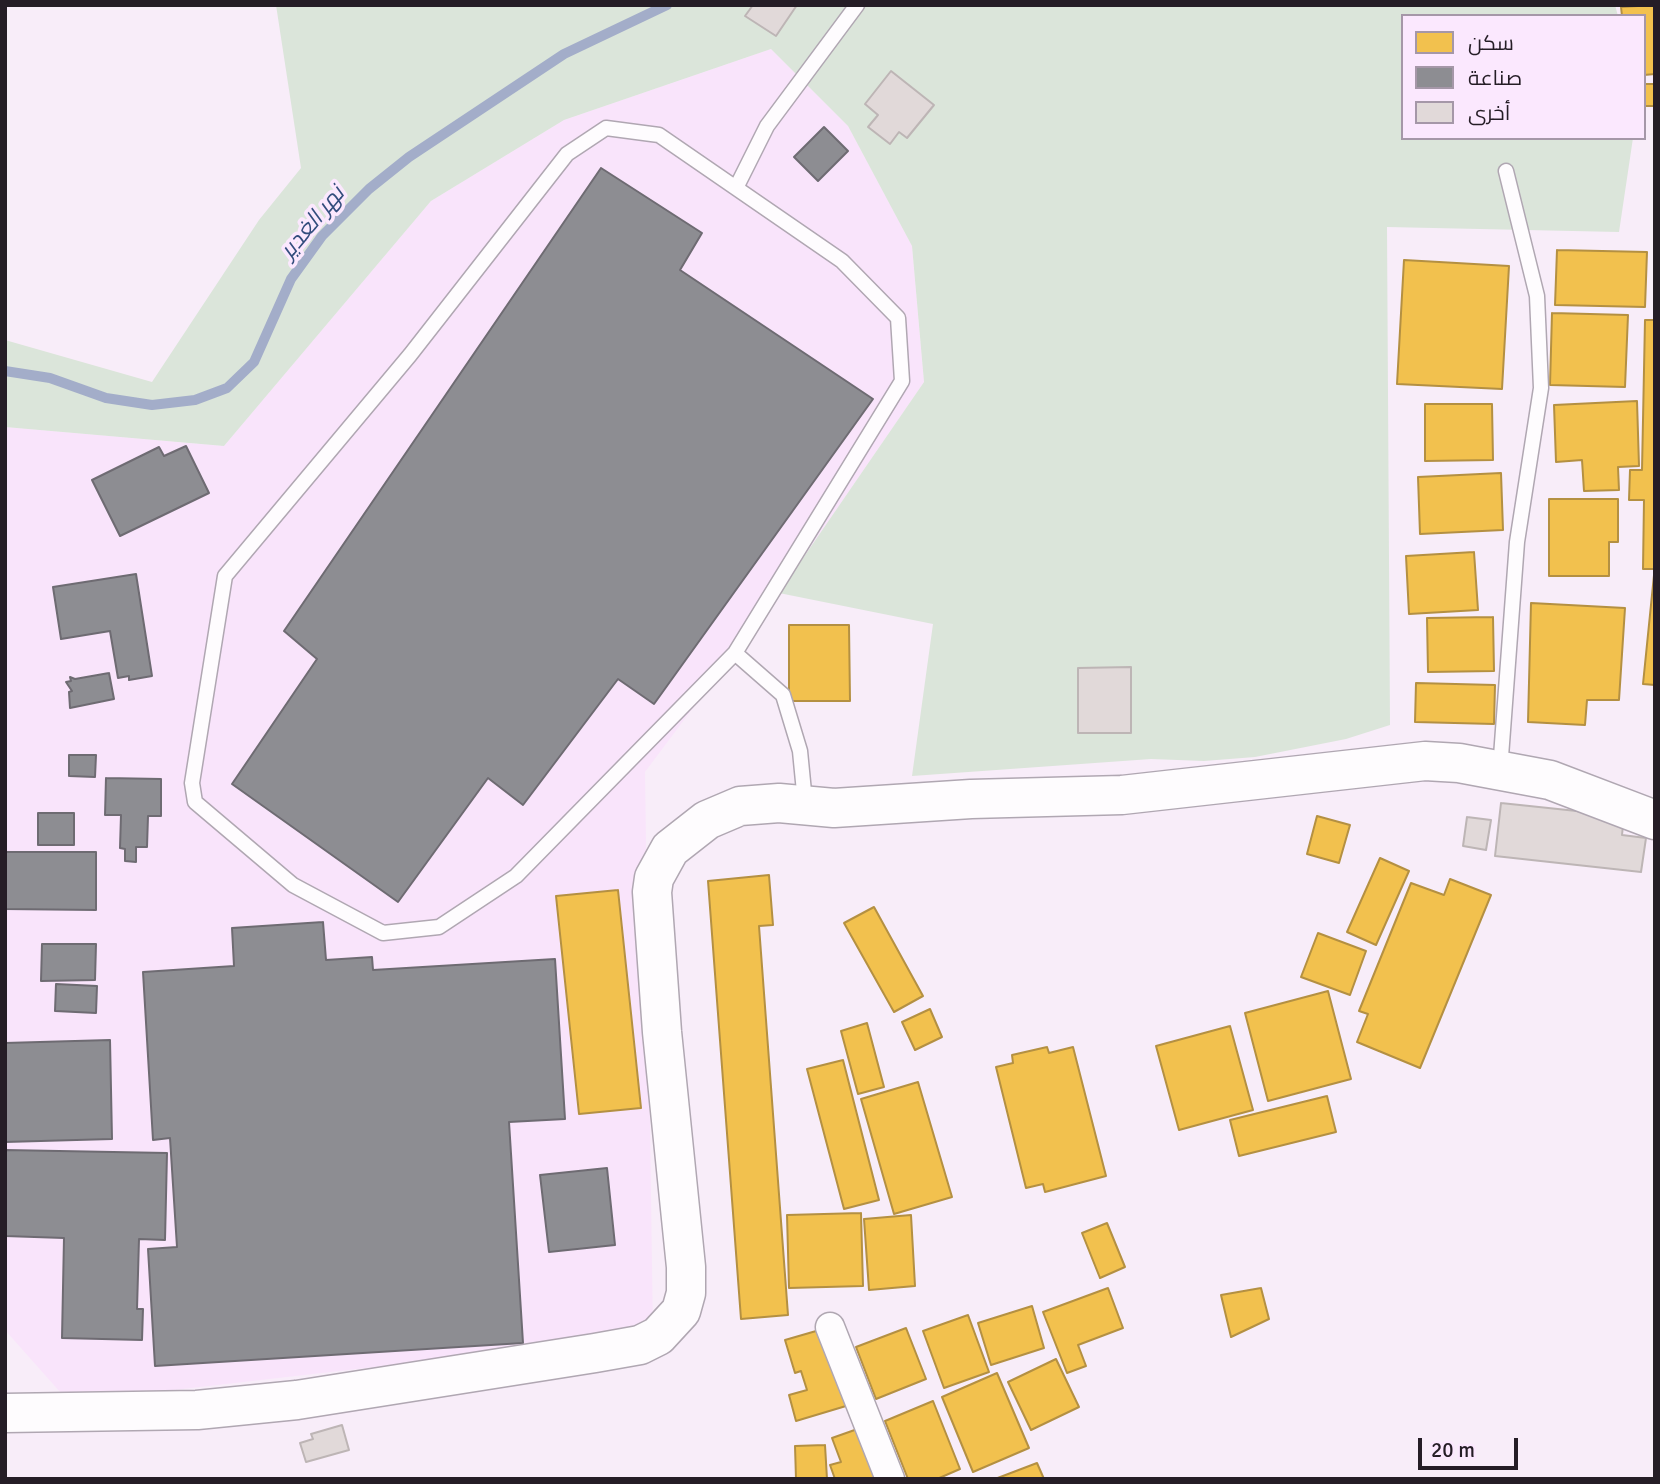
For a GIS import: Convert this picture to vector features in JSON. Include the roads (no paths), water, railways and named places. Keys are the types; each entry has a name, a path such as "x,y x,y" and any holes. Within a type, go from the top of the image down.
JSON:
{"street":[{"path":"5,1413 197,1410 297,1400 618,1349 640,1345 658,1336 681,1311 686,1293 686,1267 662,1032 653,918 654,878 670,849 707,820 740,806 779,803 834,808 971,799 1122,795 1317,775 1392,762 1459,763 1550,780 1655,820"},
{"path":"830,1327 890,1479"}],"lane":[{"path":"737,186 767,126 858,5"},
{"path":"606,128 660,135 842,261 898,318 902,382 735,653 516,876 439,928 383,933 293,885 195,802 192,783 225,576 410,355 567,153 606,128"},
{"path":"1500,772 1517,542 1541,388 1537,296 1506,171"},
{"path":"735,653 783,695 800,751 806,805"}],"waterway":[{"name":"نهر الغدير","path":"5,371 50,378 106,398 152,405 195,400 227,388 254,362 291,279 322,236 369,189 409,157 564,54 667,5"}]}
